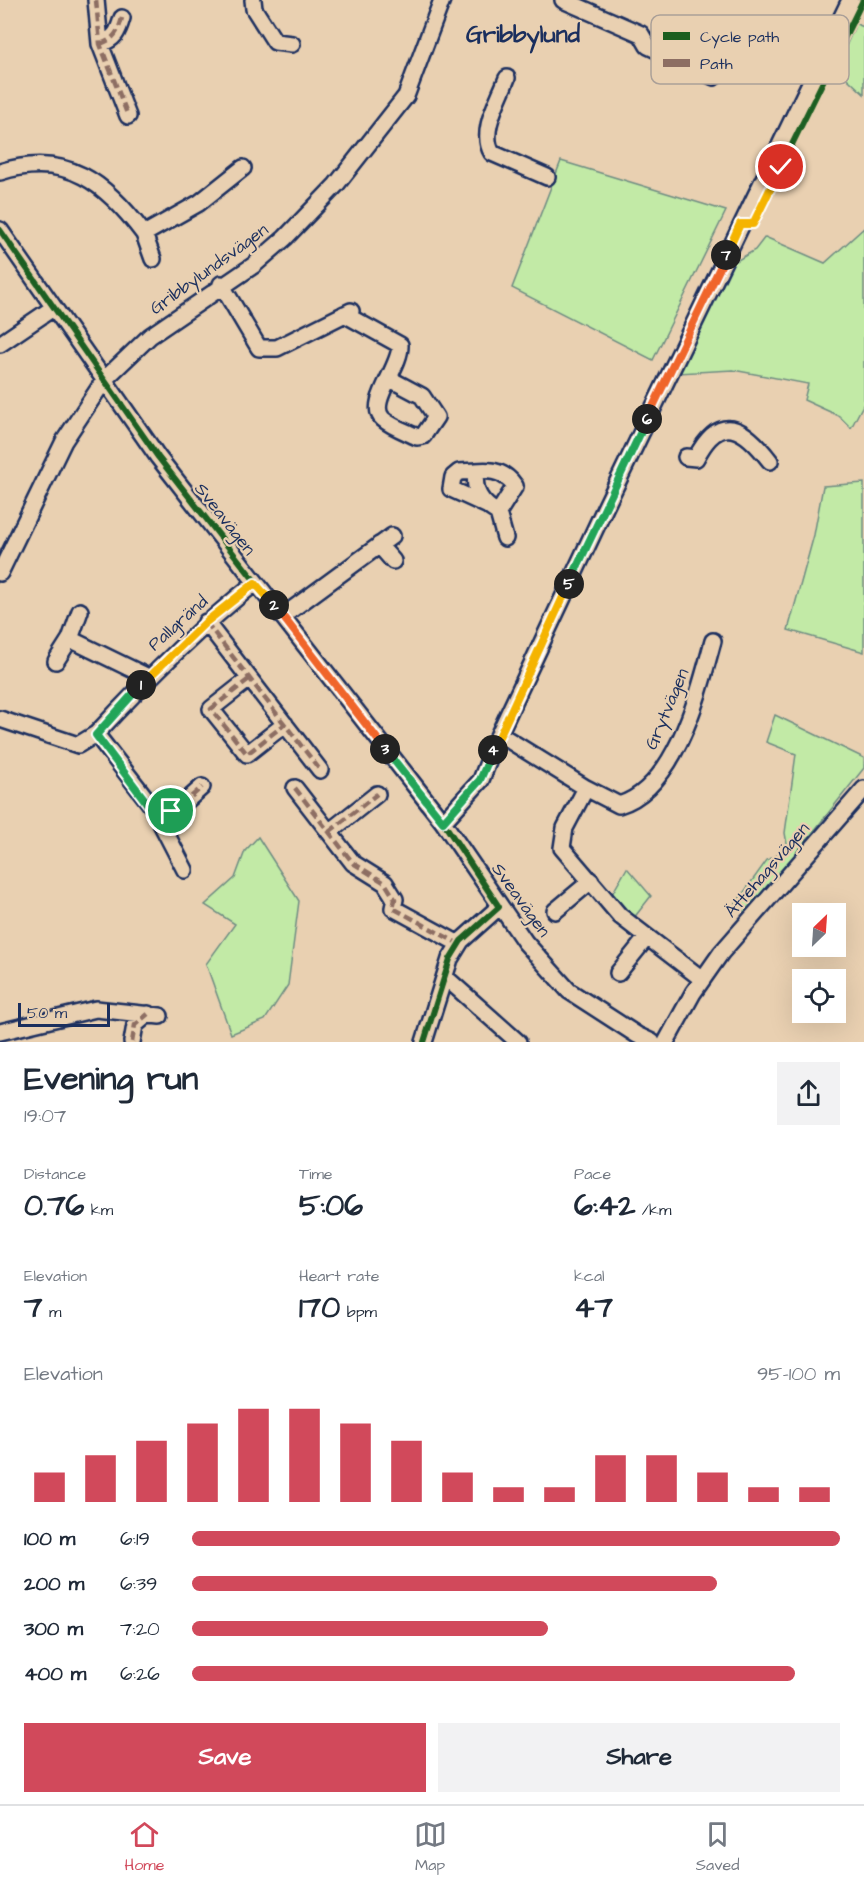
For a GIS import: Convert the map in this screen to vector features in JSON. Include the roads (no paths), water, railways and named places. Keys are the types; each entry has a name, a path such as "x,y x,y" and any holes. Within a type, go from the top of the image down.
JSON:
{"street":[{"path":"96,0 100,44 128,116"},
{"path":"253,0 254,9 275,42 292,44"},
{"name":"Gribbylundsvägen","path":"0,573 64,441 105,379 150,336 221,284 254,265 285,238 336,185 406,96 442,0"},
{"path":"563,0 641,34 651,47"},
{"path":"843,15 850,0"},
{"path":"100,44 110,41 118,33 122,18"},
{"path":"507,78 486,135 488,147 492,153 547,177"},
{"path":"443,822 480,780 499,734 740,224 810,84"},
{"path":"0,172 35,165 75,170 106,189 124,207 144,234 153,259"},
{"path":"144,234 199,203 243,168"},
{"name":"Sveavägen","path":"0,230 158,457 443,822 525,942 569,991 637,1035 652,1042"},
{"path":"221,284 258,348 277,348 347,312 400,345 400,356 390,379"},
{"path":"0,344 53,308"},
{"path":"686,457 696,458 705,440 722,429 737,430 753,438 770,461"},
{"path":"490,470 510,479 514,486 492,509 451,489 453,477 459,472 490,470"},
{"path":"476,471 474,483 479,499 492,509 504,538"},
{"path":"283,616 392,536"},
{"path":"379,545 393,561"},
{"name":"Pallgränd","path":"96,735 148,677 206,622 255,583"},
{"path":"56,661 70,639 80,611"},
{"path":"206,622 320,770"},
{"path":"70,639 148,677"},
{"name":"Grytvägen","path":"499,734 586,788 619,805 633,801 653,784 680,738 698,695 713,641"},
{"path":"249,679 211,709 247,754 285,724"},
{"path":"0,719 78,744 96,735 156,815 185,870"},
{"path":"156,815 182,805 202,787"},
{"path":"295,788 353,863 385,883 394,899 393,908 459,944"},
{"path":"586,788 565,828 562,848 620,916 702,979"},
{"name":"Ättehagsvägen","path":"666,1042 702,979 764,902 864,789"},
{"path":"329,832 377,794"},
{"path":"555,911 591,881"},
{"path":"424,1042 445,977 459,944 475,926 499,907"},
{"path":"618,973 647,937"},
{"path":"445,977 518,1042"},
{"path":"0,1032 96,1009 110,1008 154,1015 135,1025 132,1042"}],"district":[{"name":"Gribbylund","path":"523,35"}]}
